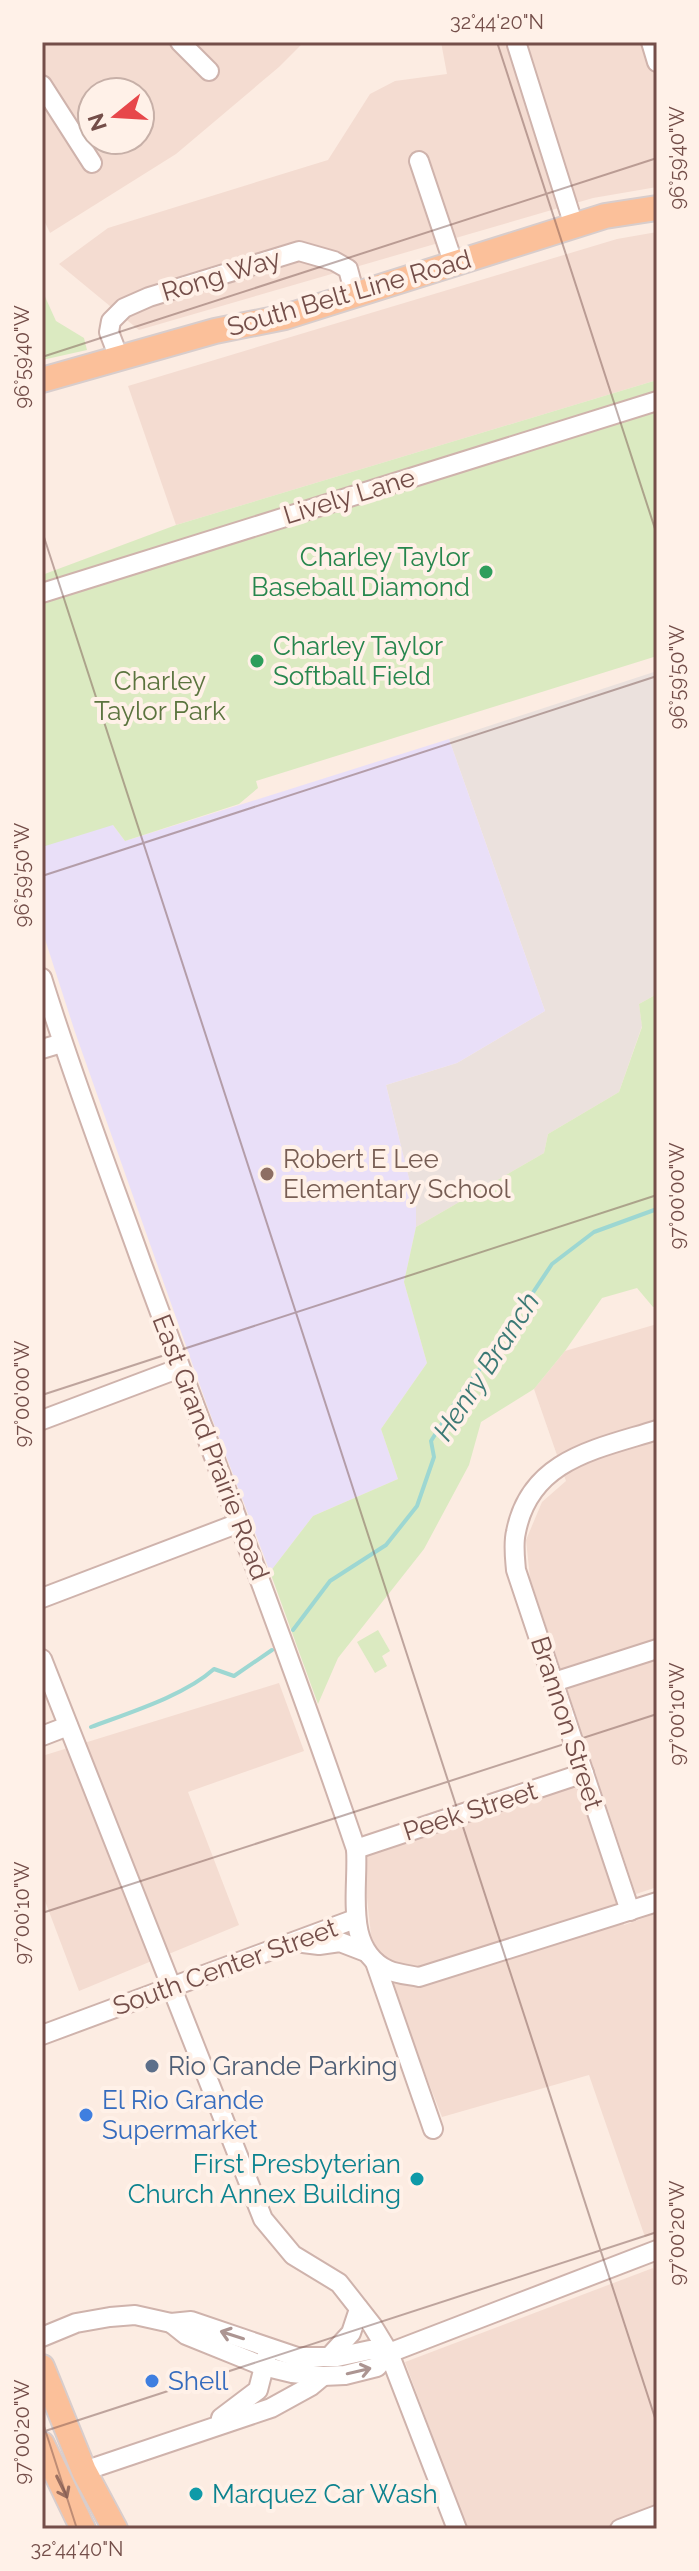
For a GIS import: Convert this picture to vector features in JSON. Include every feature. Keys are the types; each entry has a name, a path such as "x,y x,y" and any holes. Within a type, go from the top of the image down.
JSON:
{"main road":[{"name":"South Belt Line Road","path":"42,380 215,331 285,317 605,216 657,208"},
{"path":"42,2367 84,2471 115,2529"},
{"path":"42,2444 83,2529"}],"street":[{"path":"180,42 209,71"},
{"path":"651,42 657,62"},
{"path":"517,45 574,226"},
{"path":"42,85 92,163"},
{"path":"419,161 454,265"},
{"name":"Rong Way","path":"119,358 109,332 111,321 124,308 149,297 299,251 334,261 348,269 355,295"},
{"name":"Lively Lane","path":"42,593 657,401"},
{"name":"East Grand Prairie Road","path":"42,978 62,1043 356,1849 355,1919"},
{"path":"42,1049 62,1043"},
{"path":"42,1420 180,1368"},
{"name":"Brannon Street","path":"630,1911 516,1570 515,1534 523,1508 535,1487 556,1466 582,1454 657,1430"},
{"path":"42,1598 239,1523"},
{"path":"554,1682 657,1649"},
{"path":"42,1659 263,2219 293,2255 339,2283 389,2353 457,2529"},
{"path":"42,1736 68,1726"},
{"name":"Peek Street","path":"356,1849 584,1773"},
{"path":"292,1942 319,1945 340,1942 389,1970 419,1977 657,1902"},
{"name":"South Center Street","path":"42,2035 355,1919 433,2129"},
{"path":"171,2323 186,2335 263,2366 323,2376 377,2367 389,2353 657,2250"},
{"path":"329,2357 351,2333 359,2309"},
{"path":"42,2337 76,2323 135,2315 171,2323 191,2321 297,2357 329,2357 370,2350 389,2353"},
{"path":"269,2347 258,2390 261,2400 271,2408"},
{"path":"84,2471 271,2408 323,2376"},
{"path":"195,2434 228,2414 258,2390"},
{"path":"620,2529 657,2515"}],"shaded area":[{"path":"42,42 304,42 176,154 50,233 42,216"},
{"path":"441,42 657,42 657,187 593,198 139,330 59,264 108,228 328,160 370,94 395,81 447,74"},
{"path":"657,232 657,380 176,525 128,386 617,239"},
{"path":"657,671 657,994 639,1004 642,1026 619,1092 548,1134 544,1153 416,1227 416,1207 386,1085 457,1063 545,1011 449,739"},
{"name":"Robert E Lee Elementary School","path":"449,739 545,1011 457,1063 386,1085 416,1207 416,1227 404,1282 427,1363 381,1429 398,1479 313,1516 270,1572 208,1408 42,930 42,821 106,816 125,841"},
{"path":"657,1324 657,1887 636,1894 530,1578 526,1540 542,1502 566,1481 534,1389 565,1351"},
{"path":"279,1683 304,1751 188,1792 239,1925 79,1991 42,1893 42,1756"},
{"path":"577,1786 624,1925 657,1913 657,2233 645,2237 589,2075 442,2117 371,1935 365,1879 367,1856"},
{"path":"653,2268 657,2283 657,2529 467,2529 405,2362"}],"green space":[{"path":"42,290 56,321 84,338 87,350 42,360"},
{"name":"Charley Taylor Park","path":"657,380 657,656 256,781 258,788 239,804 125,841 113,825 42,847 42,575 176,525"},
{"path":"657,994 657,1306 653,1307 637,1288 602,1298 534,1389 481,1422 469,1465 424,1549 338,1658 318,1704 270,1572 313,1516 398,1479 381,1429 427,1363 404,1282 416,1227 544,1153 548,1134 619,1092 642,1027 639,1004"},
{"path":"378,1630 390,1651 382,1656 387,1666 375,1673 357,1642"}],"waterway":[{"name":"Henry Branch","path":"293,1630 330,1581 386,1545 417,1506 434,1457 431,1441 552,1264 594,1232 657,1209"},
{"name":"Henry Branch","path":"91,1727 172,1696 214,1669 234,1676 272,1650"}],"railway":[{"path":"42,2524 44,2529"}],"place":[{"name":"Charley Taylor Baseball Diamond","path":"486,572"},
{"name":"Charley Taylor Softball Field","path":"257,661"},
{"name":"Robert E Lee Elementary School","path":"267,1174"},
{"name":"Rio Grande Parking","path":"152,2066"},
{"name":"El Rio Grande Supermarket","path":"86,2115"},
{"name":"First Presbyterian Church Annex Building","path":"417,2179"},
{"name":"Shell","path":"152,2381"},
{"name":"Marquez Car Wash","path":"196,2494"}]}
